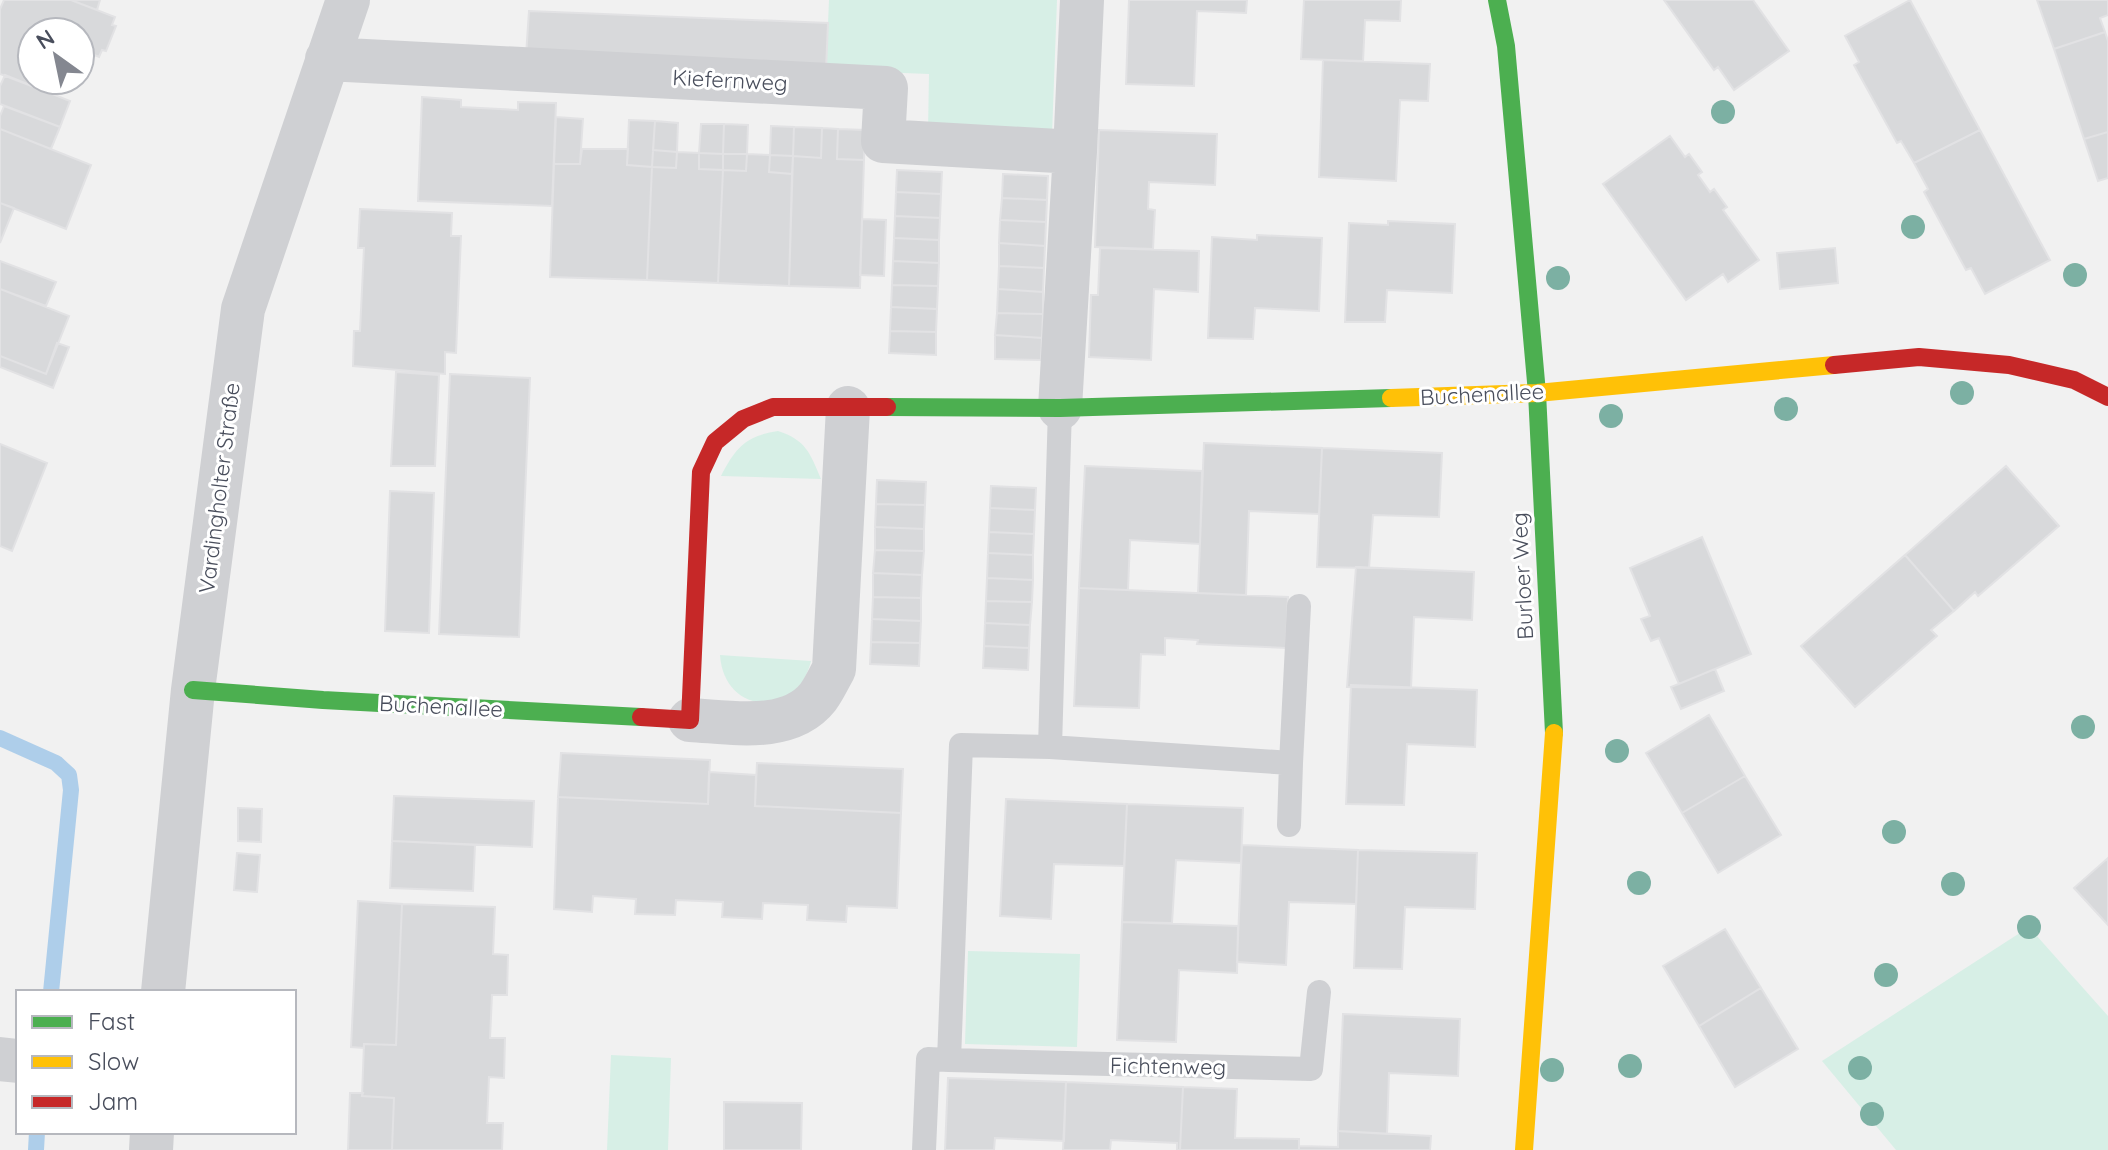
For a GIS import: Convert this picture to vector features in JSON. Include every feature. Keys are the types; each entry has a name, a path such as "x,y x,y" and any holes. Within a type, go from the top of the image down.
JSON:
{"street":[{"name":"Vardingholter Straße","path":"163,990 193,690 243,309 348,0"},
{"path":"1060,408 1082,0"},
{"name":"Burloer Weg","path":"1497,0 1506,46 1519,165 1537,393 1554,742 1524,1150"},
{"name":"Kiefernweg","path":"327,59 886,88 883,141 1075,152"},
{"name":"Buchenallee","path":"690,720 701,472 715,442 743,419 773,407 1060,408 1537,393 1919,357 2009,365 2074,380 2108,397"},
{"name":"Buchenallee","path":"193,690 759,724 792,716 816,699 834,669 848,408"}],"lane":[{"path":"1050,747 1060,408"},
{"path":"1289,825 1299,606"},
{"path":"924,1150 928,1059 949,1060 961,745 1050,747 1291,763"},
{"name":"Fichtenweg","path":"949,1060 1311,1069 1319,992"}],"green space":[{"path":"829,0 1057,0 1052,135 928,131 929,74 826,70"},
{"path":"778,431 801,443 821,479 721,476 743,444"},
{"path":"720,655 811,661 803,680 791,693 777,701 762,703 747,699 734,690 724,675"},
{"path":"2029,927 2108,1016 2108,1150 1896,1150 1822,1061"},
{"path":"968,951 1080,954 1077,1047 965,1044"},
{"path":"611,1055 671,1058 668,1150 607,1150"}],"building":[{"path":"4,0 71,0 115,17 112,25 116,26 106,51 102,50 99,57 96,56 96,16 16,16 16,80 0,74 0,9"},
{"path":"71,0 100,0 97,10"},
{"path":"1129,0 1247,0 1246,13 1197,11 1194,86 1126,84"},
{"path":"1304,0 1401,0 1400,21 1365,20 1363,61 1301,59"},
{"path":"1664,0 1753,0 1789,51 1734,90 1718,67 1714,70"},
{"path":"1910,0 1980,130 1914,163 1901,141 1897,143 1854,65 1859,62 1845,36"},
{"path":"2037,0 2108,0 2108,15 2100,18 2105,32 2054,49"},
{"path":"529,11 828,23 826,70 526,56"},
{"path":"2105,32 2108,41 2108,132 2084,139 2054,49"},
{"path":"1323,60 1430,64 1428,101 1400,100 1396,181 1319,177"},
{"path":"5,75 16,79 16,96 58,96 70,101 60,127 0,104 0,86"},
{"path":"422,97 461,100 461,107 518,110 518,102 556,103 552,206 418,201"},
{"path":"4,106 60,127 51,149 0,129"},
{"path":"556,117 583,119 580,164 554,164"},
{"path":"629,120 655,121 652,167 627,165"},
{"path":"655,121 678,123 677,152 653,150"},
{"path":"701,124 724,124 723,154 699,153"},
{"path":"724,124 748,125 747,154 723,154"},
{"path":"771,126 794,127 793,156 770,155"},
{"path":"794,127 822,128 821,158 793,156"},
{"path":"822,128 838,129 837,159 864,160 860,288 789,286 793,156 821,158"},
{"path":"0,129 91,165 66,229 0,203"},
{"path":"838,129 865,130 864,160 837,159"},
{"path":"1099,130 1217,134 1215,185 1149,182 1148,209 1155,210 1153,249 1095,247"},
{"path":"1980,130 2050,260 1985,294 1971,268 1966,270 1924,192 1928,189 1914,163"},
{"path":"2108,132 2108,178 2098,181 2084,139"},
{"path":"1670,136 1685,157 1689,154 1702,172 1698,175 1710,192 1714,189 1727,207 1723,210 1759,260 1728,282 1723,274 1686,300 1603,184"},
{"path":"582,149 628,149 627,165 652,167 647,280 550,277 554,164 580,164"},
{"path":"653,150 677,152 676,168 652,167"},
{"path":"677,152 699,153 699,169 723,170 718,283 647,280 652,167 676,168"},
{"path":"699,153 723,154 723,170 699,169"},
{"path":"723,154 747,154 746,171 723,170"},
{"path":"747,154 770,155 769,172 792,174 789,286 718,283 723,170 746,171"},
{"path":"770,155 793,156 792,174 769,172"},
{"path":"897,170 942,172 941,194 896,192"},
{"path":"1003,174 1048,176 1047,200 1002,198"},
{"path":"896,192 941,194 940,218 895,216"},
{"path":"1002,198 1047,200 1046,222 1000,220"},
{"path":"0,203 14,208 0,243"},
{"path":"360,209 452,213 451,236 461,236 456,353 445,352 445,374 353,366 354,331 360,331 364,248 358,248"},
{"path":"895,216 940,218 939,240 894,238"},
{"path":"862,219 886,220 884,276 860,275"},
{"path":"1000,220 1046,222 1045,246 999,243"},
{"path":"1388,221 1455,224 1452,293 1387,290 1385,322 1345,322 1349,223 1388,225"},
{"path":"1257,235 1322,238 1319,311 1255,308 1253,339 1208,338 1212,237 1257,240"},
{"path":"894,238 939,240 939,263 893,261"},
{"path":"999,243 1045,246 1044,268 999,266"},
{"path":"1100,248 1199,251 1198,292 1154,289 1151,360 1089,357 1091,295 1098,295"},
{"path":"1835,248 1838,283 1780,289 1777,253"},
{"path":"0,261 56,282 46,306 0,289"},
{"path":"893,261 939,263 938,286 892,285"},
{"path":"999,266 1044,268 1043,292 998,289"},
{"path":"892,285 938,286 937,309 891,307"},
{"path":"0,289 69,316 46,374 0,356"},
{"path":"998,289 1043,292 1043,314 997,313"},
{"path":"891,307 937,309 936,332 890,331"},
{"path":"997,313 1043,314 1042,338 995,335"},
{"path":"890,331 936,332 936,355 889,353"},
{"path":"995,335 1042,338 1041,360 995,359"},
{"path":"57,343 69,347 53,388 0,367 0,356 46,374"},
{"path":"396,372 439,375 435,466 391,466"},
{"path":"450,374 530,378 519,637 439,634"},
{"path":"1204,443 1322,448 1319,514 1249,511 1246,595 1198,593"},
{"path":"0,444 47,463 12,551 0,546"},
{"path":"1322,448 1442,453 1439,517 1373,515 1369,568 1317,567"},
{"path":"1085,466 1202,471 1200,544 1130,540 1128,590 1079,588"},
{"path":"2006,466 2059,526 1978,596 1975,592 1954,611 1905,555"},
{"path":"877,480 926,482 925,505 876,504"},
{"path":"991,486 1036,488 1035,510 990,508"},
{"path":"390,491 434,493 429,633 385,631"},
{"path":"876,504 925,505 924,529 875,527"},
{"path":"990,508 1035,510 1034,534 989,532"},
{"path":"875,527 924,529 924,551 875,550"},
{"path":"989,532 1034,534 1033,555 988,553"},
{"path":"1702,537 1751,654 1679,684 1659,638 1651,641 1641,619 1650,616 1630,568"},
{"path":"875,550 924,551 922,575 873,573"},
{"path":"988,553 1033,555 1033,580 987,578"},
{"path":"1905,555 1954,611 1931,630 1937,636 1855,707 1801,646"},
{"path":"1356,567 1474,572 1472,620 1414,617 1411,688 1347,687"},
{"path":"873,573 922,575 921,598 873,597"},
{"path":"987,578 1033,580 1032,602 986,601"},
{"path":"1079,588 1288,597 1286,648 1197,644 1198,640 1165,638 1165,655 1141,654 1139,708 1074,706"},
{"path":"873,597 921,598 921,621 872,619"},
{"path":"986,601 1032,602 1030,625 985,623"},
{"path":"872,619 921,621 920,643 871,642"},
{"path":"985,623 1030,625 1029,648 984,646"},
{"path":"871,642 920,643 919,666 870,664"},
{"path":"984,646 1029,648 1028,670 983,668"},
{"path":"1715,669 1724,691 1681,709 1671,687"},
{"path":"1351,685 1477,690 1475,747 1407,744 1404,805 1346,804"},
{"path":"1709,715 1745,776 1682,813 1646,753"},
{"path":"561,753 710,760 708,804 558,797"},
{"path":"757,763 903,769 901,813 755,806"},
{"path":"709,772 756,775 755,806 901,813 897,908 847,906 846,922 807,920 808,905 763,903 762,919 722,917 723,902 676,900 675,915 635,914 636,899 593,896 592,912 554,909 558,797 708,804"},
{"path":"1745,776 1781,835 1718,873 1682,813"},
{"path":"394,796 534,801 532,847 392,841"},
{"path":"1006,799 1127,804 1124,866 1054,864 1051,919 1000,916"},
{"path":"1127,804 1243,808 1241,863 1176,860 1172,923 1122,922"},
{"path":"238,808 262,809 261,842 238,841"},
{"path":"392,841 475,845 473,891 390,888"},
{"path":"1242,845 1358,850 1356,904 1289,902 1286,965 1237,962"},
{"path":"1358,850 1477,853 1475,909 1405,907 1402,969 1354,968"},
{"path":"237,853 260,855 257,892 234,890"},
{"path":"2108,858 2108,925 2074,888"},
{"path":"358,901 402,904 396,1045 364,1044 364,1048 351,1047"},
{"path":"402,904 495,907 493,954 508,955 507,995 492,995 490,1038 505,1038 504,1078 489,1077 487,1123 503,1123 502,1150 392,1150 394,1098 362,1096 364,1044 396,1045"},
{"path":"1122,922 1238,926 1237,973 1179,970 1176,1042 1117,1040"},
{"path":"1725,929 1761,988 1699,1026 1663,966"},
{"path":"1761,988 1798,1049 1735,1087 1699,1026"},
{"path":"1343,1014 1460,1019 1458,1076 1389,1073 1387,1134 1338,1131"},
{"path":"948,1078 1066,1082 1064,1141 995,1138 994,1150 945,1150"},
{"path":"1066,1082 1183,1087 1180,1150 1177,1150 1177,1143 1111,1140 1110,1150 1063,1150"},
{"path":"1183,1087 1237,1089 1235,1138 1299,1139 1299,1150 1180,1150"},
{"path":"350,1093 394,1098 392,1150 348,1150"},
{"path":"724,1102 802,1103 801,1150 724,1150"},
{"path":"1338,1131 1431,1136 1430,1150 1299,1150 1299,1146 1338,1147"}],"waterway":[{"path":"0,738 56,763 69,775 71,790 51,990"},
{"path":"36,1150 37,1134"}],"traffic: fast":[{"path":"1497,0 1506,46 1537,393 1554,733"},
{"path":"887,407 1060,408 1391,398"},
{"path":"193,690 641,717"}],"traffic: slow":[{"path":"1391,398 1537,393 1834,365"},
{"path":"1524,1150 1554,733"}],"traffic: jam":[{"path":"1834,365 1919,357 2009,365 2074,380 2108,397"},
{"path":"641,717 690,720 701,472 715,442 743,419 773,407 887,407"}]}
